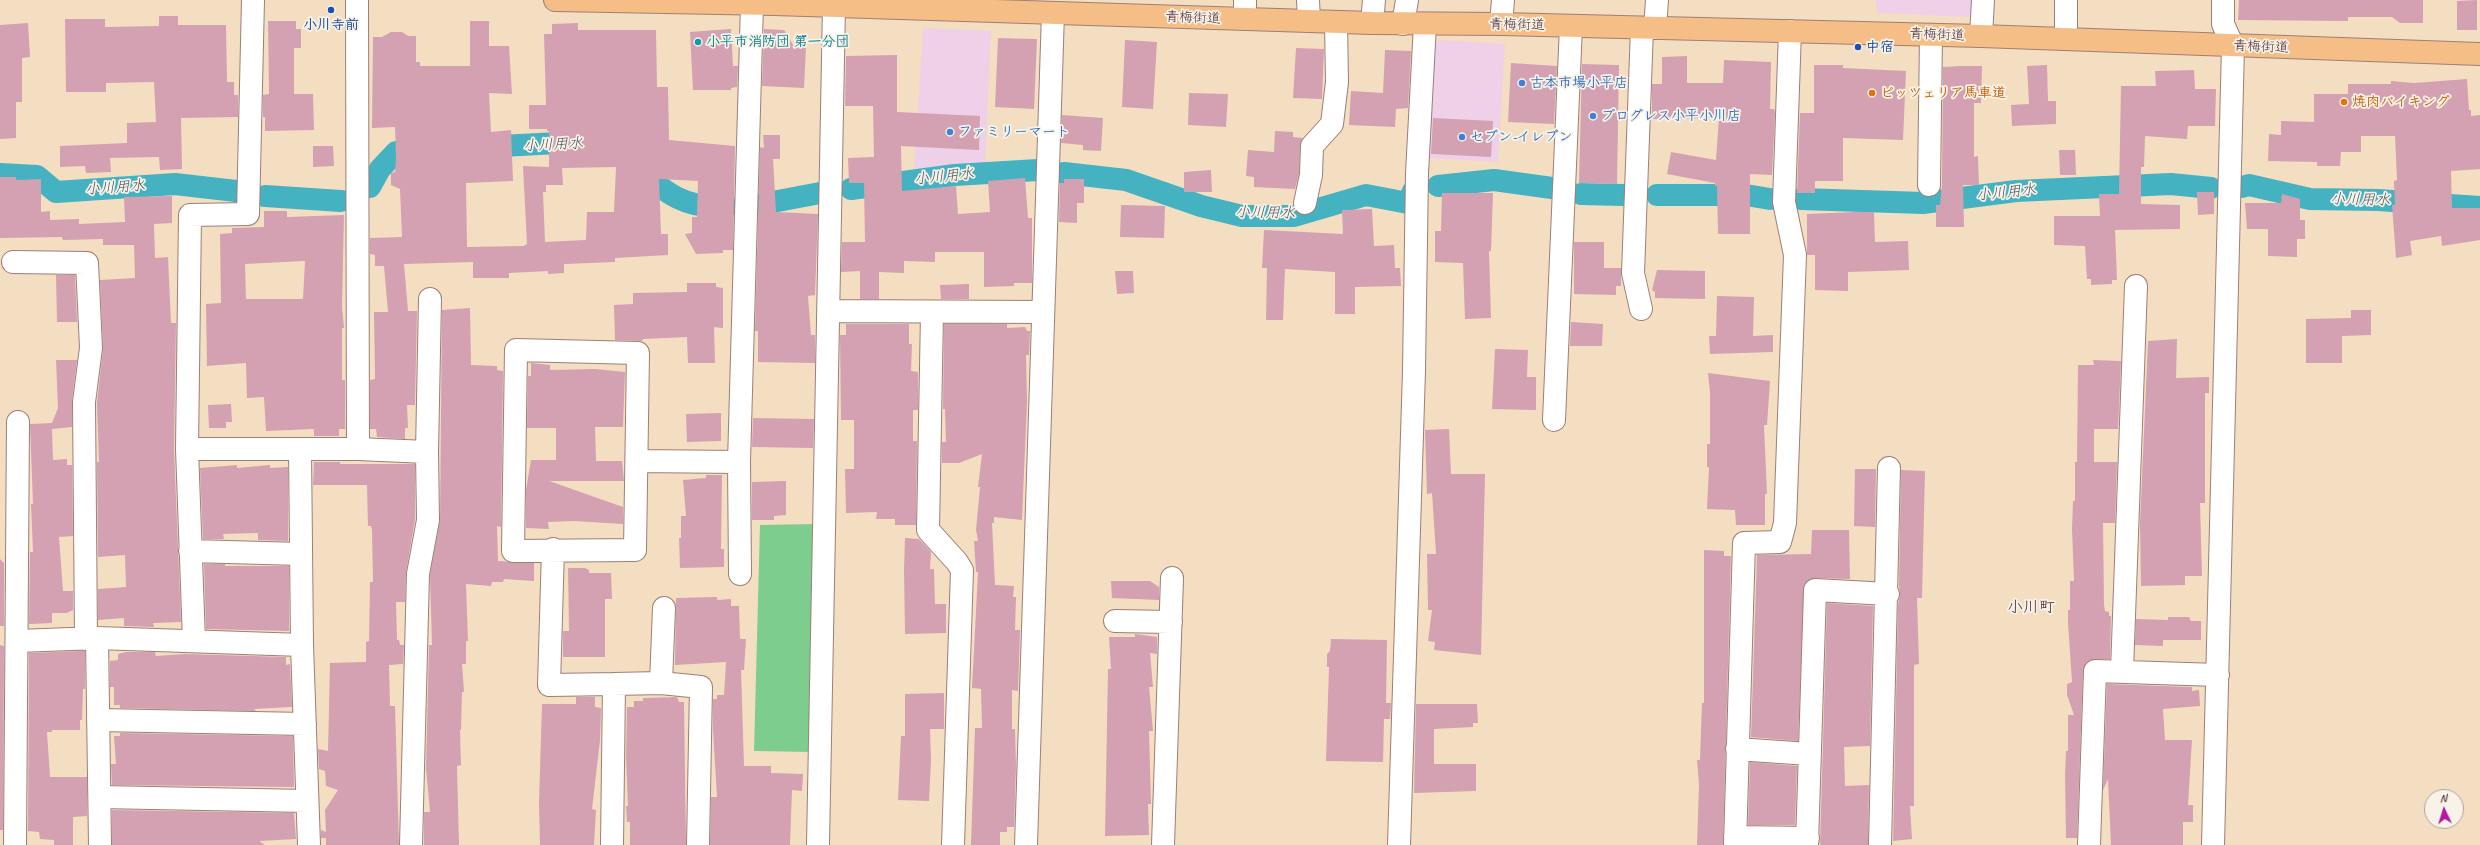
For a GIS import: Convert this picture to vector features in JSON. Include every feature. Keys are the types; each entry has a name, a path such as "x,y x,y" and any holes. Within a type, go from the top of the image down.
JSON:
{"main road":[{"name":"青梅街道","path":"554,0 752,4 774,2 834,6 1053,13 1245,10 1309,11 1336,22 1501,24 1981,36 2480,54"}],"street":[{"path":"194,641 187,449 190,215 248,214 253,0"},
{"path":"357,0 358,449"},
{"path":"1372,23 1374,0"},
{"path":"1403,24 1407,0"},
{"path":"1501,24 1503,0"},
{"path":"1641,309 1633,273 1648,28 1657,0"},
{"path":"1981,36 1983,0"},
{"path":"2066,0 2066,39"},
{"path":"2214,845 2232,46 2223,24 2223,0"},
{"path":"740,574 739,462 752,4"},
{"path":"818,845 834,6"},
{"path":"1026,845 1042,312 1053,13"},
{"path":"1305,203 1311,175 1312,146 1332,124 1337,82 1336,22"},
{"path":"1399,845 1413,387 1417,173 1425,24"},
{"path":"1554,420 1571,26"},
{"path":"1790,31 1784,202 1795,255 1785,523 1780,542 1744,543 1735,841 1808,841 1814,590 1888,594"},
{"path":"1929,185 1931,35"},
{"path":"13,262 87,263 91,348 84,402 92,638 98,720 100,845"},
{"path":"2122,671 2136,286"},
{"path":"411,845 418,574 428,520 427,452 430,298"},
{"path":"829,311 932,313 1042,312"},
{"path":"932,313 928,530 957,562 962,570 953,845"},
{"path":"516,350 638,353 638,461 635,550 553,549 514,551 516,350"},
{"path":"15,845 18,641 18,422"},
{"path":"187,449 358,449 427,452"},
{"path":"300,449 302,645 309,845"},
{"path":"638,461 739,462"},
{"path":"1880,845 1888,594 1889,468"},
{"path":"553,549 549,685 661,683 701,687 698,845"},
{"path":"190,551 302,554"},
{"path":"1163,845 1172,578"},
{"path":"661,683 664,608"},
{"path":"1115,621 1171,622"},
{"path":"18,641 92,638 302,645"},
{"path":"2089,845 2095,671 2218,675"},
{"path":"612,845 614,684"},
{"path":"98,720 305,724"},
{"path":"1737,749 1809,754"},
{"path":"100,797 307,801"}],"shaded area":[{"path":"1876,0 1980,0 1980,7 1971,17 1877,13"},
{"path":"923,28 991,31 985,165 914,172"},
{"path":"1438,40 1505,44 1498,162 1426,158 1432,48"}],"green space":[{"path":"816,524 813,752 754,751 760,525"}],"building":[{"path":"2239,0 2423,0 2423,23 2400,23 2392,17 2348,17 2348,21 2238,20"},
{"path":"2477,0 2477,30 2457,30 2457,1"},
{"path":"159,16 178,16 178,25 226,25 227,82 234,82 234,95 238,95 238,117 181,118 182,169 160,170 159,157 110,158 111,172 86,173 85,166 60,167 60,146 127,143 127,123 156,122 154,82 106,83 106,92 66,92 65,19 105,19 105,27 159,26"},
{"path":"268,21 296,21 296,29 301,29 301,48 294,48 294,94 313,94 314,130 265,131 265,117 263,117 263,95 269,94"},
{"path":"470,21 489,21 489,46 509,46 512,94 489,93 491,132 511,130 513,181 466,183 467,247 524,246 527,244 523,166 549,167 549,131 547,131 547,129 529,129 529,105 546,105 544,34 552,34 552,24 578,23 578,30 656,30 657,87 668,87 669,140 735,146 733,250 723,250 723,253 696,254 685,234 692,233 692,217 697,217 698,181 659,179 661,234 668,234 668,255 615,258 615,262 564,264 564,273 548,274 548,271 509,273 509,278 473,278 473,262 404,264 408,311 417,311 415,405 407,405 408,428 405,428 405,439 377,437 376,429 370,429 370,380 375,379 374,312 388,312 384,266 375,266 375,255 370,254 370,238 402,237 400,189 391,185 391,173 395,172 396,158 395,127 372,128 373,37 382,37 391,32 402,32 408,36 416,36 416,62 420,62 420,66 470,66","holes":["616,167 614,212 587,212 586,240 545,242 543,192 546,192 546,185 563,185 562,168"]},
{"path":"28,23 30,57 22,58 22,102 16,102 16,138 0,139 0,25"},
{"path":"731,29 733,66 738,66 737,87 731,88 731,90 693,90 690,32"},
{"path":"764,29 784,30 793,45 806,46 804,88 762,86"},
{"path":"998,38 1037,39 1034,109 995,107"},
{"path":"1125,40 1157,42 1153,109 1122,107"},
{"path":"1296,48 1324,49 1322,99 1293,98"},
{"path":"1385,50 1411,51 1408,108 1396,109 1395,127 1349,125 1351,91 1383,93"},
{"path":"897,55 897,112 980,116 979,150 901,146 902,191 956,186 958,214 990,212 988,181 1025,178 1028,218 1032,218 1032,283 1014,283 1014,286 984,287 984,252 935,252 935,262 904,261 904,273 879,272 879,299 860,299 860,271 841,272 842,242 865,242 864,183 849,183 848,158 874,157 873,106 845,106 846,56"},
{"path":"1687,56 1687,83 1723,83 1724,60 1771,62 1770,109 1774,109 1775,112 1772,175 1750,174 1750,234 1718,234 1717,186 1715,186 1715,183 1667,174 1671,152 1716,160 1719,118 1652,119 1652,84 1662,84 1662,57"},
{"path":"1511,63 1557,66 1554,124 1508,122"},
{"path":"1582,64 1619,65 1617,184 1579,183"},
{"path":"1814,65 1843,65 1843,68 1906,71 1903,140 1843,138 1843,181 1815,181 1815,193 1797,193 1800,113 1814,113"},
{"path":"2047,65 2048,101 2056,101 2056,124 2012,126 2011,105 2029,104 2027,66"},
{"path":"1982,66 1981,103 1974,103 1974,157 1978,156 1979,185 1963,185 1964,227 1936,227 1936,205 1940,205 1942,185 1943,67"},
{"path":"2194,70 2195,89 2216,89 2215,126 2188,126 2187,139 2145,136 2144,167 2141,167 2141,204 2180,205 2180,229 2115,230 2117,280 2112,280 2112,284 2091,285 2091,279 2087,279 2085,246 2054,245 2054,216 2100,216 2099,194 2119,194 2121,86 2156,86 2155,71"},
{"path":"2467,79 2469,110 2471,110 2471,116 2480,115 2480,169 2451,171 2452,208 2480,208 2480,240 2442,246 2441,236 2410,241 2412,255 2396,258 2392,205 2395,205 2394,181 2397,180 2395,136 2361,136 2361,152 2341,152 2340,166 2317,166 2317,162 2268,161 2269,134 2281,135 2281,121 2314,122 2314,94 2348,94 2348,84 2391,84 2391,81 2414,83"},
{"path":"1189,93 1228,94 1226,127 1188,125"},
{"path":"1062,115 1103,118 1101,151 1083,150 1083,145 1061,143"},
{"path":"1433,118 1493,121 1491,157 1431,154"},
{"path":"1275,131 1293,132 1293,137 1303,138 1300,146 1299,173 1295,189 1254,187 1254,177 1246,176 1248,150 1274,152"},
{"path":"763,135 780,135 780,159 773,159 776,212 818,214 815,295 808,296 811,335 815,335 815,363 758,362 758,331 755,331 760,147 764,148"},
{"path":"313,146 333,146 334,166 313,167"},
{"path":"2059,150 2075,150 2076,175 2060,175"},
{"path":"1211,170 1212,192 1184,192 1184,172"},
{"path":"0,177 16,177 16,180 41,179 41,212 50,211 50,220 79,219 79,224 125,222 124,197 172,196 172,223 154,224 155,258 168,257 171,323 176,323 174,449 181,622 153,623 154,627 124,626 124,618 98,620 98,589 126,587 125,555 98,557 97,462 99,462 97,403 103,348 100,280 135,278 134,245 103,245 103,239 63,240 62,237 0,238"},
{"path":"1064,179 1084,179 1084,203 1077,203 1077,223 1059,222 1060,183 1064,183"},
{"path":"2197,192 2214,192 2214,214 2198,215"},
{"path":"1442,193 1493,193 1491,251 1489,251 1491,318 1465,319 1463,263 1435,262 1435,231 1441,231"},
{"path":"2282,194 2300,199 2300,220 2305,220 2305,239 2297,239 2297,257 2268,256 2268,229 2247,229 2245,203 2281,203"},
{"path":"1121,205 1165,206 1164,238 1120,237"},
{"path":"1372,209 1374,246 1394,245 1395,268 1400,268 1401,286 1355,287 1355,314 1335,314 1335,272 1285,269 1283,320 1266,320 1267,268 1262,268 1264,230 1343,234 1342,210"},
{"path":"264,211 287,211 287,217 344,215 342,307 344,328 342,328 342,380 345,380 345,429 339,429 339,436 314,436 314,429 266,431 264,397 247,398 246,363 207,366 206,304 221,303 220,234 232,233 232,228 264,227","holes":["305,261 303,299 246,299 245,264"]},
{"path":"1874,212 1875,242 1908,241 1909,270 1848,272 1848,291 1815,290 1815,255 1807,255 1807,214"},
{"path":"1574,242 1604,242 1604,268 1621,268 1621,286 1616,286 1616,295 1574,294"},
{"path":"1657,270 1705,271 1705,299 1655,298 1655,292 1652,290"},
{"path":"1115,271 1133,271 1134,293 1117,294"},
{"path":"56,275 75,275 77,322 57,322"},
{"path":"687,283 716,283 716,287 723,288 723,328 714,327 715,363 688,363 687,337 643,339 642,341 615,340 614,305 633,304 633,293 687,292"},
{"path":"969,284 969,299 941,299 940,285"},
{"path":"1717,296 1754,297 1753,336 1773,335 1773,352 1710,354 1709,336 1716,336"},
{"path":"470,308 471,365 497,366 497,370 503,371 501,527 497,526 498,561 534,563 534,581 504,579 503,582 492,582 491,586 466,584 468,641 466,641 466,664 462,664 464,692 462,692 460,730 461,765 457,766 459,845 424,845 424,812 430,812 426,768 429,645 432,645 430,575 440,520 442,310"},
{"path":"2351,310 2371,310 2371,335 2342,336 2342,363 2306,363 2306,319 2351,318"},
{"path":"1571,322 1603,324 1602,346 1570,346"},
{"path":"846,324 909,324 909,344 912,344 911,371 918,372 918,410 913,410 913,441 917,441 916,525 895,525 895,519 876,519 877,512 846,513 845,469 854,469 854,420 841,420 840,335 846,335"},
{"path":"944,324 1007,324 1007,328 1025,327 1027,331 1030,331 1029,355 1026,355 1027,402 1022,520 994,517 994,523 992,523 995,585 1014,586 1013,597 1016,597 1015,630 1020,630 1018,691 1012,690 1012,729 1015,729 1016,766 1014,827 1007,827 1007,832 1000,832 1000,845 971,845 975,728 982,728 981,689 972,688 978,572 976,572 974,541 978,541 976,530 980,487 978,487 982,454 959,463 942,463 942,442 946,442 945,409 943,409"},
{"path":"2177,339 2176,378 2209,377 2209,393 2205,393 2205,503 2200,503 2202,576 2185,576 2185,585 2141,586 2140,523 2148,341"},
{"path":"1495,349 1528,350 1527,377 1536,377 1536,410 1492,409"},
{"path":"56,360 77,360 72,400 72,427 52,429 53,460 67,459 67,465 72,465 73,536 59,537 63,591 73,591 73,610 67,613 52,613 52,623 29,624 30,552 33,552 30,424 52,423 58,408"},
{"path":"2093,360 2121,361 2118,429 2094,429 2094,462 2117,462 2115,523 2103,523 2104,605 2105,611 2109,612 2109,616 2111,616 2110,659 2089,660 2083,670 2077,838 2066,838 2065,775 2066,751 2068,751 2068,715 2074,715 2067,695 2067,684 2072,682 2068,610 2070,610 2070,581 2074,581 2072,529 2073,501 2075,501 2075,462 2077,462 2078,365 2094,365"},
{"path":"531,363 550,365 550,370 595,369 625,372 623,427 595,427 596,461 622,461 624,481 549,481 623,507 623,524 574,521 548,522 549,529 526,528 526,490 531,460 556,460 556,428 527,428 528,376 531,376"},
{"path":"1708,373 1770,381 1767,425 1764,425 1767,494 1765,494 1765,525 1736,525 1735,510 1707,509 1709,467 1707,467 1707,444 1710,444 1710,392"},
{"path":"231,404 232,422 226,422 226,428 209,428 208,405"},
{"path":"721,413 721,441 687,442 686,414"},
{"path":"753,418 814,419 813,448 752,447"},
{"path":"1449,429 1451,474 1485,474 1481,655 1434,650 1435,642 1428,641 1432,610 1428,610 1427,554 1436,554 1432,493 1427,494 1425,430"},
{"path":"314,462 340,462 340,464 415,464 415,519 406,572 405,602 396,602 397,640 399,640 400,645 404,645 403,664 389,665 390,706 395,706 399,845 326,845 326,838 321,838 321,830 326,832 325,810 338,790 326,786 325,771 319,769 318,749 328,751 330,663 366,662 366,642 369,641 370,582 373,582 372,530 371,526 368,526 367,485 313,485"},
{"path":"237,465 237,468 270,465 270,468 288,467 288,541 258,540 258,533 223,534 224,539 203,539 200,468"},
{"path":"1855,469 1876,469 1875,527 1854,526"},
{"path":"1901,470 1925,471 1922,598 1917,598 1919,664 1914,665 1914,806 1910,806 1912,839 1893,841 1898,605 1900,594"},
{"path":"706,475 722,475 721,549 724,549 724,567 680,568 679,538 681,538 681,516 686,516 683,480 706,478"},
{"path":"786,481 786,515 774,516 774,520 752,520 752,482"},
{"path":"1812,530 1849,530 1850,579 1815,578 1804,584 1798,741 1751,737 1757,555 1811,554"},
{"path":"905,538 919,539 931,552 930,569 934,569 935,604 946,604 946,633 905,634"},
{"path":"1704,550 1724,551 1724,556 1731,556 1723,845 1697,845 1699,785 1697,760 1700,760 1702,703 1704,703"},
{"path":"0,559 4,563 4,626 0,626"},
{"path":"204,564 225,564 225,566 289,566 289,631 206,629"},
{"path":"568,568 585,568 589,570 589,573 611,573 612,599 605,599 605,657 563,657 563,631 569,631"},
{"path":"1111,581 1150,581 1159,587 1159,600 1112,598"},
{"path":"717,597 717,600 731,599 731,606 739,606 740,639 746,639 744,670 741,670 744,766 771,766 771,773 803,774 802,791 792,790 790,845 710,845 711,797 717,797 713,730 713,699 717,699 717,695 724,695 726,662 675,665 676,598"},
{"path":"1827,603 1873,606 1870,746 1844,747 1845,786 1869,785 1868,845 1820,845"},
{"path":"2168,617 2189,617 2191,621 2201,621 2201,640 2163,640 2163,646 2135,645 2136,619 2168,620"},
{"path":"1135,634 1157,637 1157,654 1150,653 1153,687 1149,687 1153,731 1149,731 1151,804 1148,804 1149,835 1105,836 1108,669 1111,669 1109,637 1135,637"},
{"path":"1331,639 1387,640 1386,703 1391,703 1390,719 1384,719 1383,762 1326,761 1329,667 1327,667 1327,654 1330,651"},
{"path":"0,645 4,646 3,830 0,830"},
{"path":"85,651 85,689 83,689 82,720 80,720 80,730 52,730 52,732 47,732 50,777 87,777 87,816 73,817 73,845 54,845 54,840 40,839 39,832 28,831 29,653"},
{"path":"126,652 155,652 156,656 185,654 286,657 286,665 290,664 292,707 254,709 256,711 120,708 120,705 114,705 114,687 110,687 110,661 118,660 118,654"},
{"path":"2107,684 2192,687 2192,691 2199,690 2200,706 2163,709 2165,740 2192,740 2188,805 2193,805 2193,822 2183,822 2183,845 2111,845 2108,779 2103,790"},
{"path":"944,693 944,729 930,729 931,760 929,801 898,800 901,736 905,736 905,694"},
{"path":"576,697 595,697 595,707 601,708 600,740 592,809 596,810 594,845 540,845 539,802 542,704 576,704"},
{"path":"677,697 679,702 684,702 686,845 630,845 630,822 627,822 626,806 628,806 626,757 627,707 634,707 634,701 643,701 643,698"},
{"path":"1416,704 1477,704 1478,723 1473,723 1473,727 1434,729 1434,764 1476,764 1476,791 1414,793"},
{"path":"120,733 293,736 294,787 112,785 111,764 116,764 114,736 120,736"},
{"path":"1750,762 1797,766 1795,825 1748,825"},
{"path":"112,810 294,813 296,839 259,841 265,845 112,845"}],"waterway":[{"name":"小川用水","path":"481,147 578,142"},
{"name":"小川用水","path":"370,187 380,169 396,152 427,150"},
{"name":"小川用水","path":"637,168 667,192 678,198 700,205 713,207 727,206"},
{"name":"小川用水","path":"851,189 955,175 1038,170"},
{"name":"小川用水","path":"1064,173 1126,180 1201,206 1242,216 1294,216 1366,195 1408,203 1413,191"},
{"name":"小川用水","path":"0,174 37,176 56,192 175,184 236,191"},
{"name":"小川用水","path":"1438,186 1494,180 1552,188"},
{"name":"小川用水","path":"1801,199 1923,203 2016,191 2171,184 2211,188"},
{"name":"小川用水","path":"2242,187 2249,185 2310,199 2378,200 2480,207"},
{"name":"小川用水","path":"762,204 820,193"},
{"name":"小川用水","path":"1581,194 1623,195"},
{"name":"小川用水","path":"1657,195 1746,195 1770,199"},
{"name":"小川用水","path":"265,196 341,201"}],"place":[{"name":"小川寺前","path":"331,10"},
{"name":"小平市消防団 第一分団","path":"698,42"},
{"name":"中宿","path":"1858,47"},
{"name":"古本市場小平店","path":"1522,83"},
{"name":"ピッツェリア馬車道","path":"1872,93"},
{"name":"焼肉バイキング","path":"2344,102"},
{"name":"プログレス小平小川店","path":"1593,116"},
{"name":"ファミリーマート","path":"950,132"},
{"name":"セブン-イレブン","path":"1462,137"}],"district":[{"name":"小川町","path":"2031,608"}]}
